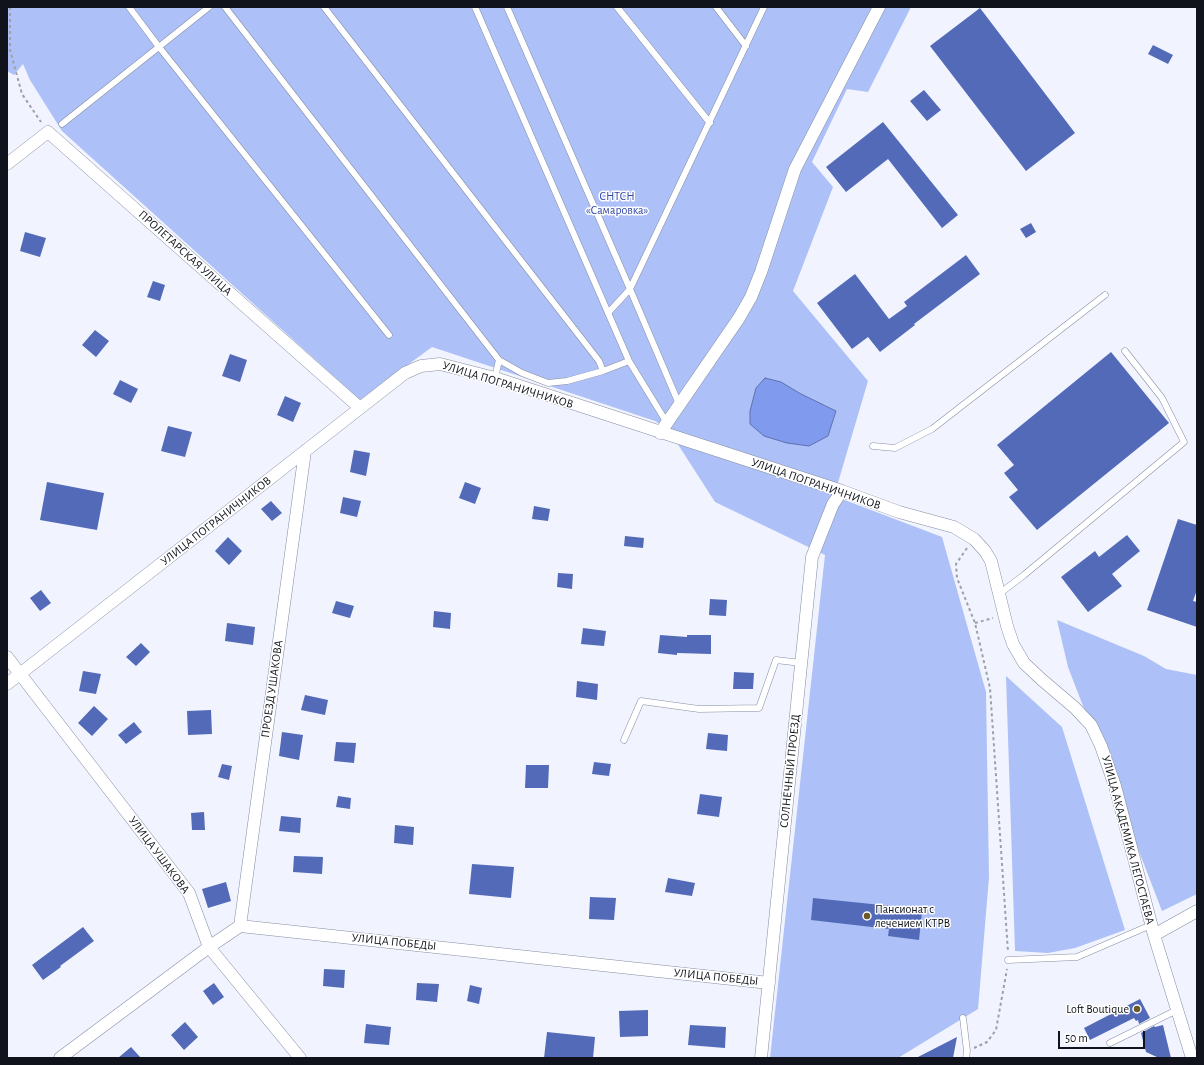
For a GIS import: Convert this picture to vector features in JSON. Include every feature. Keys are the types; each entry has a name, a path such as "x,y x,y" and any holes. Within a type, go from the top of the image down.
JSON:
{"street":[{"path":"663,428 739,318 751,297 795,169 879,7"},
{"path":"7,164 48,132"},
{"name":"ПРОЛЕТАРСКАЯ УЛИЦА","path":"48,132 360,408"},
{"name":"УЛИЦА ПОГРАНИЧНИКОВ","path":"7,684 405,373 421,366 440,364 495,378 663,428 899,512 954,527"},
{"name":"ПРОЕЗД УШАКОВА","path":"240,926 305,451"},
{"name":"СОЛНЕЧНЫЙ ПРОЕЗД","path":"761,1058 812,557 833,504 842,491"},
{"name":"УЛИЦА АКАДЕМИКА ЛЕГОСТАЕВА","path":"954,527 974,539 985,551 991,561 1004,615 1013,644 1024,664 1075,708 1091,725 1102,746 1115,786 1152,930 1192,1058"},
{"name":"УЛИЦА УШАКОВА","path":"7,657 189,893 209,947 300,1058"},
{"path":"1152,930 1197,911"},
{"path":"60,1058 209,947 240,926"},
{"name":"УЛИЦА ПОБЕДЫ","path":"240,926 769,983"}],"lane":[{"path":"129,7 159,47 389,335"},
{"path":"62,124 209,7"},
{"path":"225,7 499,360 522,373 548,383 567,381 603,371 629,361"},
{"path":"324,7 598,361 603,371"},
{"path":"475,7 629,361 663,428"},
{"path":"507,7 679,404"},
{"path":"617,7 710,123"},
{"path":"716,7 746,46"},
{"path":"608,313 630,289 764,7"},
{"path":"873,446 895,448 932,430 1105,295"},
{"path":"999,594 1184,442 1162,398 1125,351"},
{"path":"495,378 499,360"},
{"path":"624,740 641,701 699,709 759,708 776,660 802,663"},
{"path":"1008,960 1078,957 1152,930"},
{"path":"1110,1043 1177,1010"},
{"path":"963,1018 967,1051 966,1058"}],"path":[{"path":"10,7 10,50 22,94 48,132"},
{"path":"967,1051 987,1042 996,1030 1008,960 990,688 975,623 957,578 956,564 974,539"},
{"path":"975,623 1004,615"}],"green space":[{"name":"СНТСН «Самаровка»","path":"7,7 911,7 868,92 847,89 812,162 833,187 793,291 868,381 834,496 942,537 986,692 989,877 978,1009 898,1058 770,1058 825,555 715,502 668,429 655,421 432,347 360,400 62,131 30,80 23,64 14,75 7,71"},
{"path":"1057,620 1144,656 1166,669 1197,675 1197,894 1162,911 1068,667"},
{"path":"1006,676 1062,727 1125,930 1075,948 1048,953 1015,951"}],"shaded area":[{"path":"765,378 781,382 801,394 836,411 828,436 809,446 787,443 764,436 750,424 750,411 756,388"}],"building":[{"path":"980,8 1075,133 1026,171 930,46"},
{"path":"1153,45 1173,55 1168,64 1148,54"},
{"path":"924,90 941,110 927,121 910,101"},
{"path":"883,122 958,215 942,228 888,159 846,192 826,167"},
{"path":"1031,223 1036,232 1026,238 1020,229"},
{"path":"25,232 46,238 40,257 20,251"},
{"path":"966,255 980,274 880,352 868,337 852,349 817,303 855,274 889,319 907,306 904,302"},
{"path":"153,281 165,285 160,301 147,297"},
{"path":"95,330 109,341 96,357 82,345"},
{"path":"1111,352 1169,423 1037,530 1009,497 1018,490 1004,473 1014,465 997,445"},
{"path":"230,354 247,360 240,382 222,376"},
{"path":"120,380 138,389 131,403 113,394"},
{"path":"285,396 301,403 293,422 277,415"},
{"path":"168,426 192,432 185,457 161,451"},
{"path":"354,450 370,453 366,476 350,472"},
{"path":"47,482 104,493 97,530 40,520"},
{"path":"465,482 481,488 475,504 459,498"},
{"path":"343,497 361,501 357,517 340,513"},
{"path":"271,501 282,513 272,521 261,509"},
{"path":"534,506 550,509 548,521 532,519"},
{"path":"1178,519 1197,525 1197,590 1193,601 1197,602 1197,627 1147,610"},
{"path":"1127,535 1140,551 1112,574 1122,586 1088,612 1061,577 1095,551 1099,557"},
{"path":"625,536 644,538 643,548 624,546"},
{"path":"228,537 242,551 229,565 215,551"},
{"path":"558,573 573,574 572,589 557,587"},
{"path":"41,590 51,603 40,611 30,598"},
{"path":"710,599 727,600 726,616 709,615"},
{"path":"336,601 354,606 350,618 332,613"},
{"path":"434,611 451,613 450,629 433,627"},
{"path":"227,623 255,627 253,645 225,641"},
{"path":"583,628 606,631 604,646 581,644"},
{"path":"660,635 687,637 687,635 711,635 711,654 677,653 677,655 658,653"},
{"path":"141,643 150,652 136,666 126,657"},
{"path":"83,671 101,674 96,694 79,691"},
{"path":"734,672 754,673 753,689 733,689"},
{"path":"577,681 598,684 597,700 576,697"},
{"path":"305,695 328,700 325,715 301,710"},
{"path":"94,706 108,719 92,736 78,723"},
{"path":"211,710 212,734 188,735 187,711"},
{"path":"134,722 142,732 126,744 118,735"},
{"path":"282,732 303,735 299,760 279,756"},
{"path":"708,733 728,735 727,751 706,749"},
{"path":"336,742 356,743 354,763 334,761"},
{"path":"594,762 611,764 609,776 592,774"},
{"path":"222,764 232,766 229,780 218,777"},
{"path":"526,765 549,765 548,788 525,788"},
{"path":"700,794 722,797 719,817 697,814"},
{"path":"338,796 351,798 350,809 336,807"},
{"path":"204,812 205,830 192,830 191,813"},
{"path":"281,816 301,818 300,833 279,831"},
{"path":"395,825 414,827 413,845 394,843"},
{"path":"294,856 323,857 322,874 293,872"},
{"path":"472,864 514,867 511,898 469,894"},
{"path":"668,878 695,883 692,896 665,892"},
{"path":"226,882 231,901 208,908 202,889"},
{"path":"590,897 616,898 614,920 589,919"},
{"name":"Пансионат с лечением КТРВ","path":"813,898 891,906 890,909 922,912 919,940 888,936 889,929 811,920"},
{"path":"83,927 94,941 43,980 32,965"},
{"path":"324,969 345,970 344,988 323,986"},
{"path":"214,983 224,997 213,1005 203,991"},
{"path":"417,983 439,984 437,1002 416,1000"},
{"path":"470,985 482,988 479,1004 467,1001"},
{"path":"1140,999 1150,1018 1139,1024 1138,1020 1136,1021 1134,1018 1090,1040 1084,1028"},
{"path":"648,1010 648,1036 620,1037 619,1011"},
{"path":"185,1022 198,1037 184,1050 171,1035"},
{"path":"366,1024 391,1027 389,1045 364,1043"},
{"path":"690,1025 726,1027 725,1048 688,1045"},
{"path":"1163,1025 1171,1058 1159,1058 1146,1052 1141,1033 1154,1026"},
{"path":"547,1032 595,1037 593,1058 544,1058"},
{"path":"957,1037 953,1058 916,1058"},
{"path":"131,1047 141,1058 118,1058"}],"place":[{"name":"Пансионат с лечением КТРВ","path":"867,916"},
{"name":"Loft Boutique","path":"1137,1009"}]}
